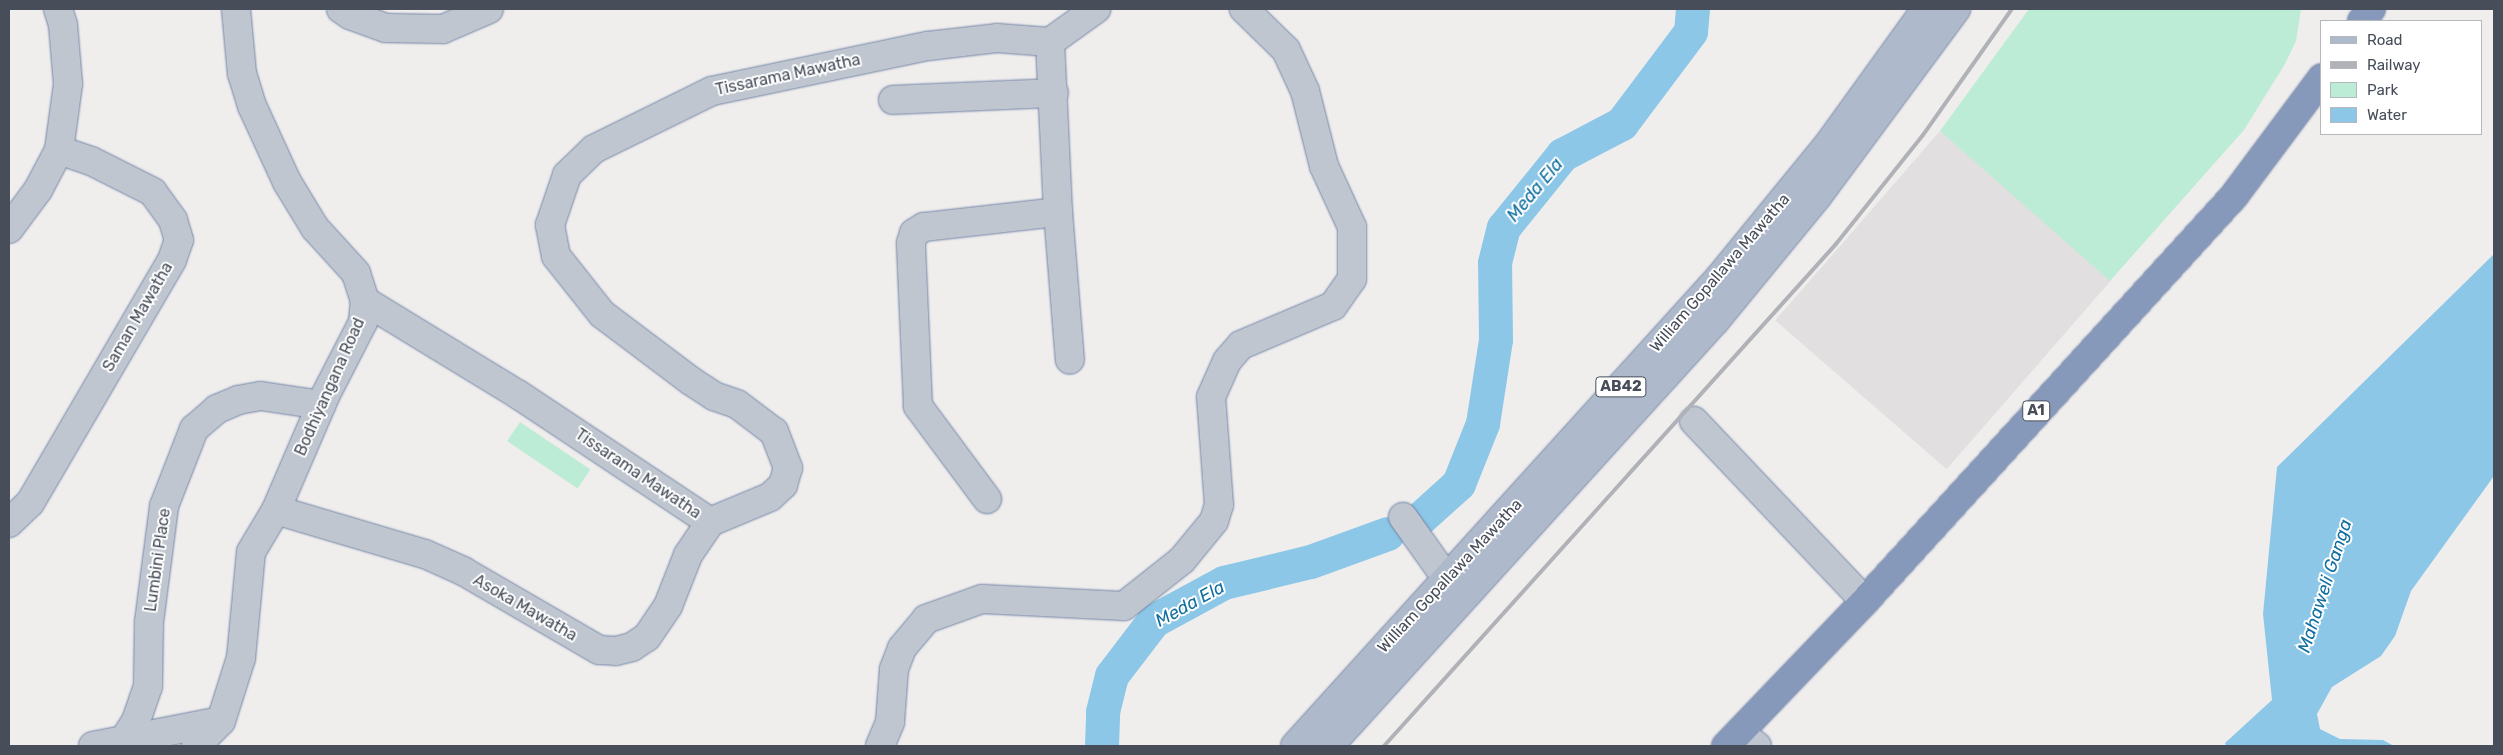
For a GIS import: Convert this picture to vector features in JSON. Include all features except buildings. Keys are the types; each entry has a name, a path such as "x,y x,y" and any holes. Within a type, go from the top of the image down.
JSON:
{"highway":[{"path":"2363,20 2371,9"},
{"name":"A1","path":"1740,742 1865,601 2234,196 2320,81"}],"main road":[{"name":"William Gopallawa Mawatha","path":"1294,746 1719,278 1828,145 1926,9"},
{"name":"William Gopallawa Mawatha","path":"1330,746 1715,321 1817,197 1956,9"}],"street":[{"path":"9,229 38,190 59,150 68,84 63,25 58,9"},
{"name":"Bodhiyangana Road","path":"196,746 221,721 241,658 251,552 276,510 321,405 362,322 365,301 356,274 315,228 287,182 252,106 242,74 236,9"},
{"path":"341,9 350,15 386,28 443,28 489,9"},
{"path":"1070,360 1058,212 1054,92 1050,42 1096,9"},
{"path":"880,746 890,722 894,669 902,648 926,619 982,599 1124,606 1182,560 1214,521 1219,505 1211,397 1226,361 1241,345 1333,306 1352,279 1352,227 1324,166 1305,91 1286,50 1244,9"},
{"name":"Tissarama Mawatha","path":"365,301 519,395 710,522 770,497 783,486 788,468 774,432 738,404 714,396 669,366 596,306 556,256 550,225 567,175 594,149 712,91 928,46 997,38 1050,42"},
{"path":"892,100 1054,92"},
{"name":"Saman Mawatha","path":"9,523 30,503 172,260 179,240 173,220 153,192 91,161 59,150"},
{"path":"987,499 918,406 911,243 914,233 924,227 1058,212"},
{"name":"Lumbini Place","path":"124,738 136,721 148,686 149,622 164,506 194,429 217,408 253,397 321,405"},
{"path":"1694,421 1865,601"},
{"name":"Asoka Mawatha","path":"276,510 425,554 463,571 578,639 600,650 616,652 632,647 647,637 668,606 688,555 710,522"},
{"path":"1403,517 1447,579"},
{"path":"93,746 124,738 221,721"}],"shaded area":[{"path":"1940,131 2111,280 1947,469 1775,320"}],"green space":[{"path":"2029,9 2301,9 2296,41 2285,64 2244,130 2110,281 1940,131"},
{"path":"520,422 590,470 578,489 507,441"}],"water":[{"name":"Mahaweli Ganga","path":"2494,254 2494,476 2411,591 2395,636 2381,656 2332,687 2317,714 2320,729 2340,739 2383,740 2394,746 2226,746 2225,743 2272,700 2263,614 2277,467"}],"waterway":[{"name":"Meda Ela","path":"1417,522 1459,484 1483,424 1496,340 1495,263 1504,228 1563,155 1622,124 1691,32 1693,9"},
{"name":"Meda Ela","path":"1102,746 1103,712 1112,676 1154,621 1224,583 1311,562 1388,534"}],"railway":[{"path":"1384,746 1836,244 1923,135 2012,9"}]}
